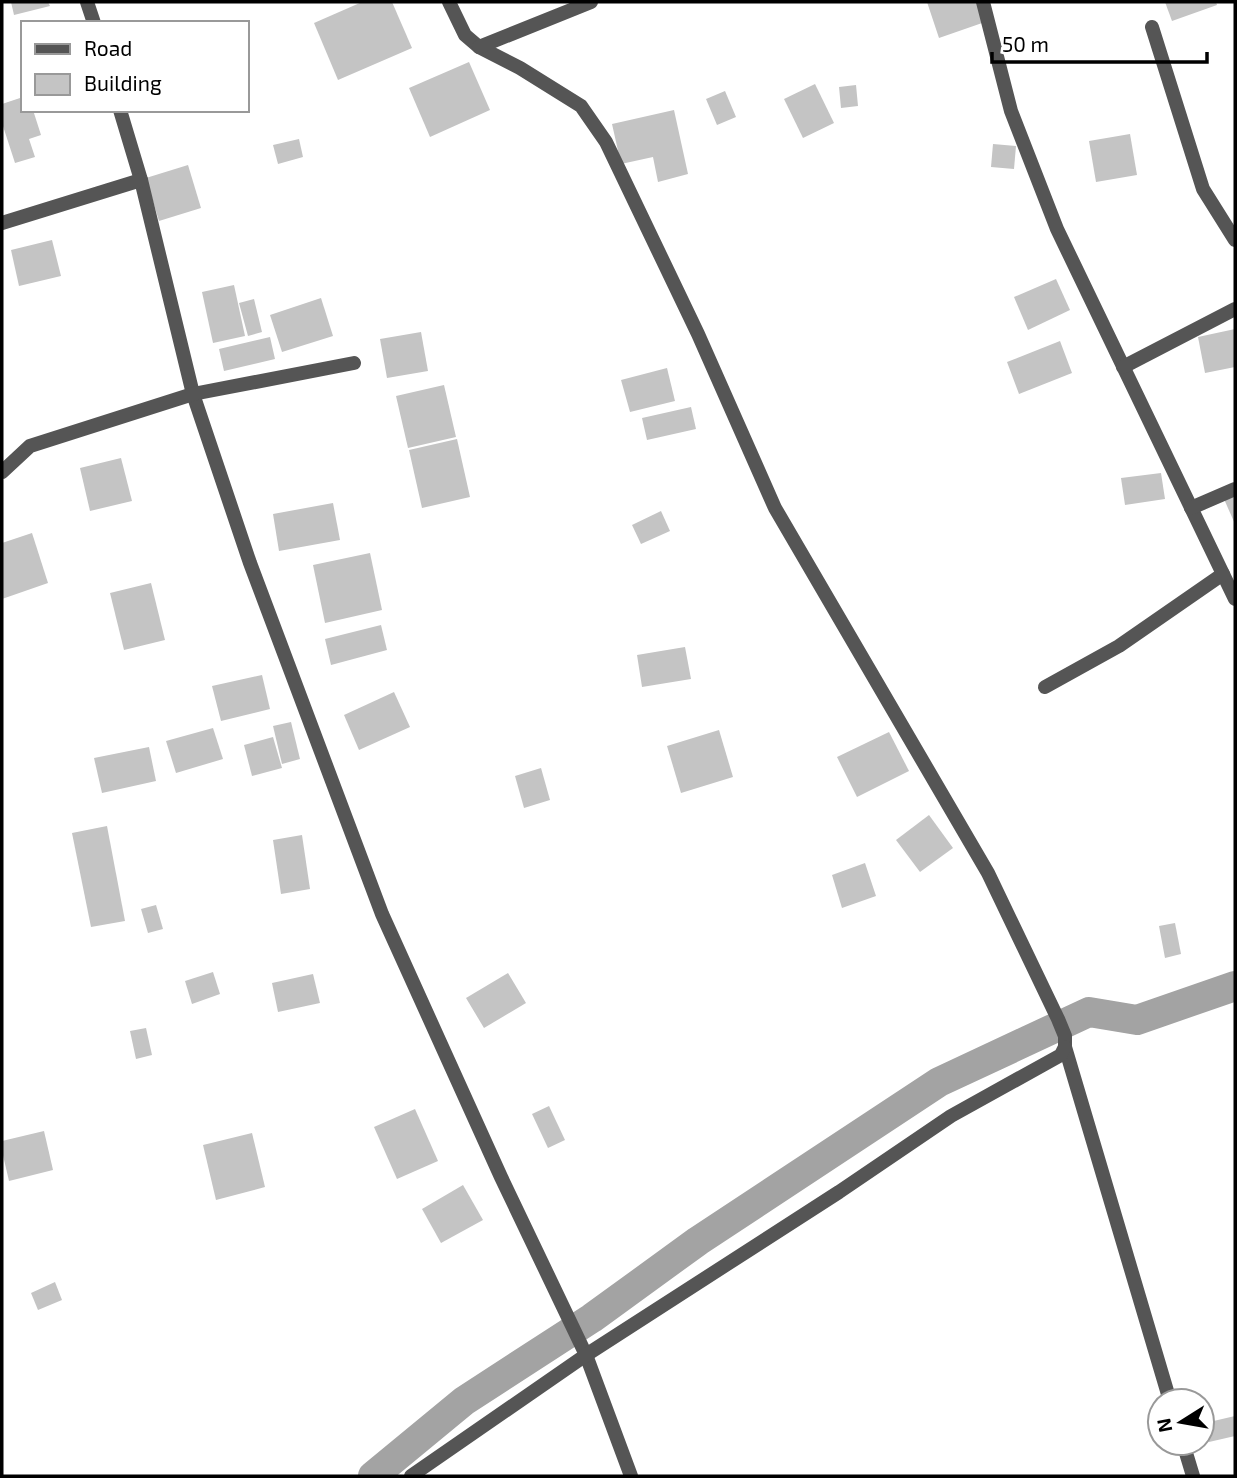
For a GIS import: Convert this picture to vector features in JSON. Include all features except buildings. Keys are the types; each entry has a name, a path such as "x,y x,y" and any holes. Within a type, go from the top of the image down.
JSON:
{"street":[{"path":"88,2 93,21"},
{"path":"449,2 465,35 479,47 520,68 581,106 606,142 698,334 775,508 988,873 1065,1036 1063,1051 1072,1070 1166,1387"},
{"path":"479,47 591,2"},
{"path":"983,2 1011,111 1052,217 1235,598"},
{"path":"1152,27 1203,189 1235,240"},
{"path":"121,112 141,180 192,394 250,563 382,914 500,1177 583,1349 631,1476"},
{"path":"2,223 141,180"},
{"path":"1123,367 1235,309"},
{"path":"2,472 30,446 192,394 354,363"},
{"path":"1191,508 1235,489"},
{"path":"1045,687 1119,646 1223,574"},
{"path":"411,1476 583,1349 839,1192 951,1116 1039,1068 1063,1051"},
{"path":"1187,1457 1193,1476"}],"waterway":[{"path":"373,1476 464,1401 592,1318 698,1241 939,1082 1089,1012 1137,1020 1235,986"}]}
